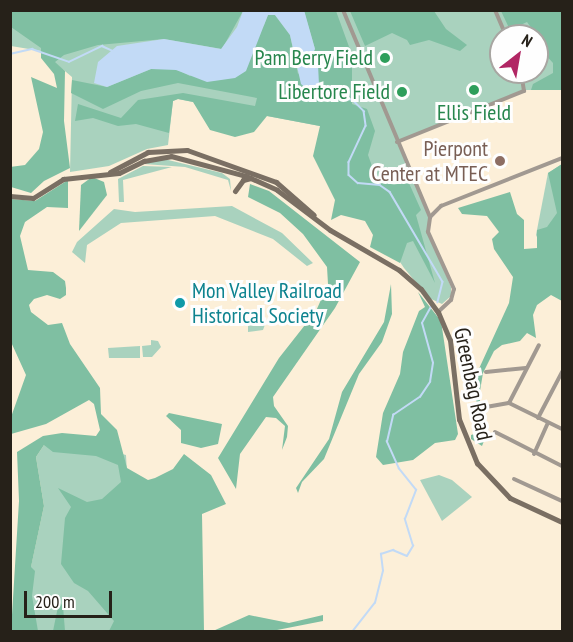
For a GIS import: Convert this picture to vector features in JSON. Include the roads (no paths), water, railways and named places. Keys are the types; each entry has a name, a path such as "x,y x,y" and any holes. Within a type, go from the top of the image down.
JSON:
{"main road":[{"name":"Greenbag Road","path":"109,173 148,152 187,150 282,185 325,226"},
{"name":"Greenbag Road","path":"10,196 33,198 63,179 109,173 171,156 251,178 278,191 325,226 405,274 438,312 452,352 461,428 477,463 510,498 562,522"},
{"path":"235,190 243,180 251,178"}],"street":[{"path":"343,10 430,217 428,232 454,289 451,300 438,312"},
{"path":"495,10 501,24"},
{"path":"397,142 525,90 524,84"},
{"path":"430,217 441,206 562,158"},
{"path":"509,403 539,345"},
{"path":"486,372 526,368"},
{"path":"538,418 562,372"},
{"path":"486,408 509,403 562,429"},
{"path":"534,454 548,423"},
{"path":"495,432 534,454 562,466"},
{"path":"513,479 562,501"}],"water":[{"path":"304,10 315,49 309,59 318,64 319,85 315,96 301,84 290,35 275,15 268,15 246,71 235,78 207,82 176,70 151,69 107,87 94,83 98,62 117,46 164,39 221,49 237,27 243,11"}],"waterway":[{"path":"10,54 32,49 69,62 102,46 113,51"},
{"path":"315,95 353,100 364,111 366,126 349,162 349,175 358,183 380,185 390,192 443,282 438,302"},
{"path":"352,632 375,603 383,571 381,554 393,550 407,556 413,546 405,519 416,490 399,469 387,442 393,415 420,397 430,382 433,363 422,323 431,307"}],"place":[{"name":"Pam Berry Field","path":"385,58"},
{"name":"Ellis Field","path":"474,90"},
{"name":"Libertore Field","path":"402,92"},
{"name":"Pierpont Center at MTEC","path":"500,161"},
{"name":"Mon Valley Railroad Historical Society","path":"180,303"}]}
